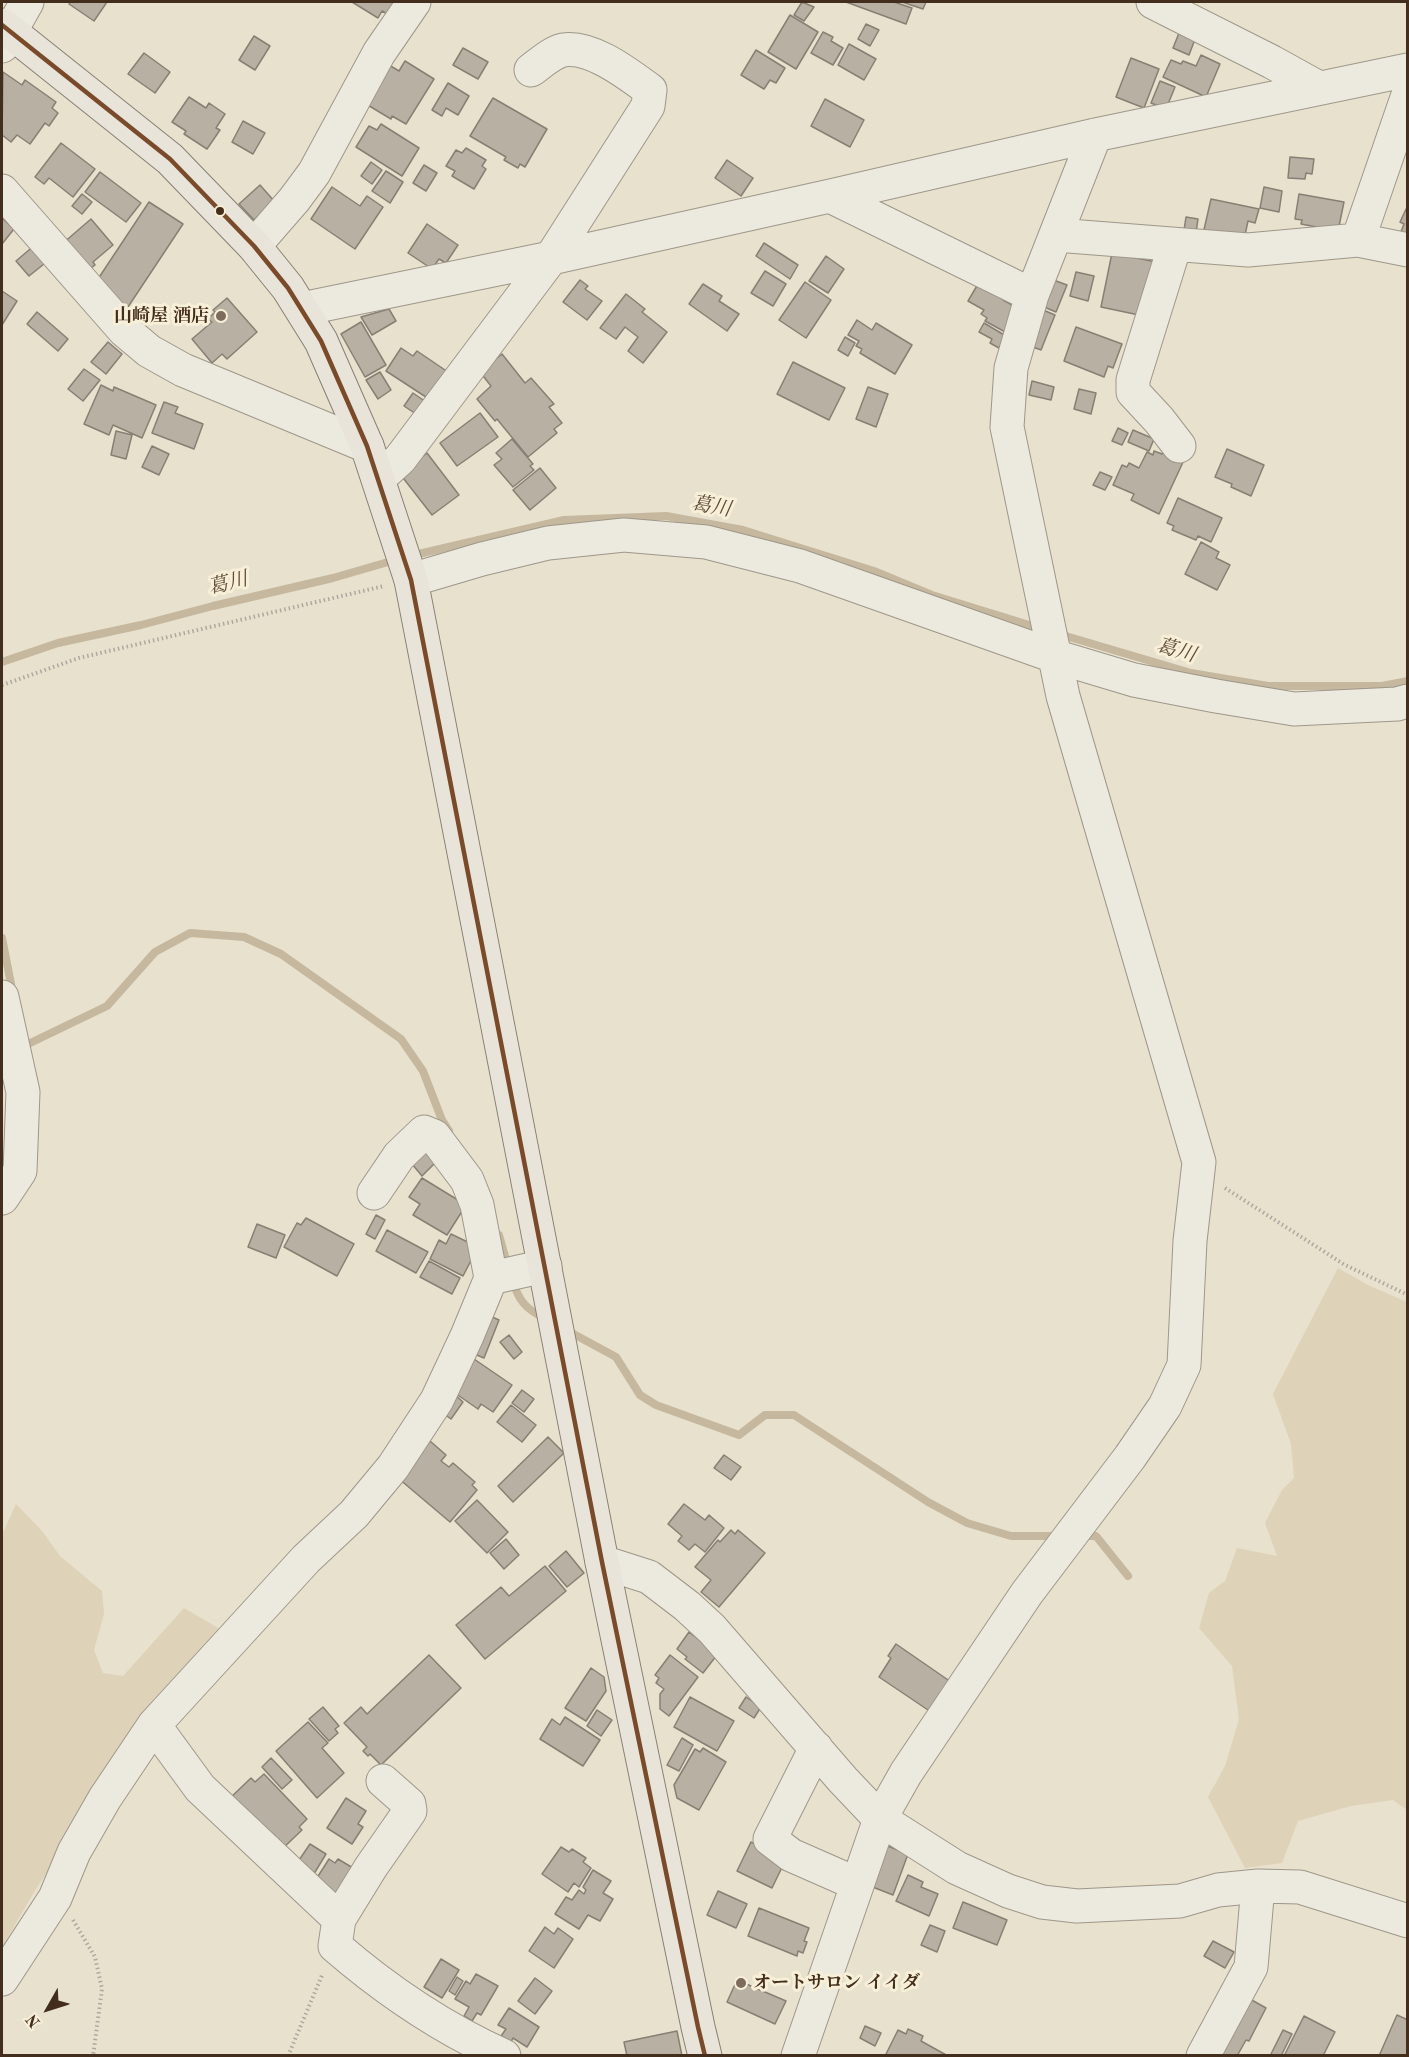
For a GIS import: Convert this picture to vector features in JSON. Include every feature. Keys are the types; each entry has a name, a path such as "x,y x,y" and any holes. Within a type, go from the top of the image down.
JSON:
{"main road":[{"path":"4,34 170,159 254,246 302,309 321,341 379,478 407,567 602,1562 705,2055"}],"street":[{"path":"4,34 27,2"},
{"path":"254,246 314,173 379,53 414,2"},
{"path":"1153,2 1318,88"},
{"path":"379,478 400,459 551,258 648,106 650,90 619,68 587,52 564,50 552,55 531,70"},
{"path":"302,309 551,258 1095,135 1407,70"},
{"path":"1358,240 1407,95"},
{"path":"798,2055 880,1819 932,1732 1026,1593 1130,1457 1165,1406 1184,1365 1190,1241 1199,1162 1063,696 1007,427 1011,368 1032,295 1095,135"},
{"path":"2,191 124,330 149,351 183,370 367,446"},
{"path":"830,196 1032,295"},
{"path":"1056,235 1248,250 1358,240 1407,250"},
{"path":"1175,245 1133,380 1133,392 1179,446"},
{"path":"407,567 482,559 548,543 624,535 706,542 800,566 1054,656 1134,680 1294,709 1397,704 1407,701"},
{"path":"2,997 23,1092 20,1171 2,1198"},
{"path":"2,1979 55,1898 79,1843 105,1798 154,1725 306,1559 354,1514 393,1467 437,1400 491,1278 477,1205 467,1180 434,1136 424,1132 399,1156 374,1193"},
{"path":"491,1278 545,1266"},
{"path":"602,1562 649,1577 687,1606 712,1629 880,1819 957,1868 1042,1902 1077,1906 1180,1901 1218,1890 1258,1886 1300,1887 1407,1921"},
{"path":"154,1725 200,1788 337,1933 372,1978 431,2019 504,2055"},
{"path":"816,1748 770,1839 791,1855 858,1884"},
{"path":"337,1933 371,1867 410,1811 409,1804 383,1781"},
{"path":"1203,2055 1251,1967 1258,1886"}],"path":[{"path":"2,685 79,658 407,567"},
{"path":"1199,1162 1226,1189 1345,1265 1407,1295"},
{"path":"55,1898 75,1923 95,1957 102,1989 93,2055"},
{"path":"288,2055 337,1933"}],"shaded area":[{"path":"1338,1268 1368,1285 1407,1302 1407,1810 1393,1800 1351,1806 1298,1821 1282,1863 1245,1868 1208,1797 1225,1766 1239,1719 1232,1666 1199,1628 1209,1593 1225,1581 1237,1548 1277,1556 1265,1523 1282,1490 1294,1478 1291,1444 1273,1394"},
{"path":"16,1504 43,1532 60,1556 102,1591 104,1614 94,1650 103,1673 123,1676 184,1608 225,1632 145,1722 36,1889 2,1947 2,1535"}],"building":[{"path":"70,2 107,2 94,21 69,4"},
{"path":"352,2 400,2 391,16 382,11 378,18"},
{"path":"802,2 814,7 804,21 794,15"},
{"path":"846,2 894,2 912,8 906,24"},
{"path":"902,2 926,2 923,9"},
{"path":"790,15 818,32 796,69 768,52"},
{"path":"866,24 879,30 870,46 858,39"},
{"path":"1181,28 1197,34 1189,55 1173,48"},
{"path":"823,32 833,37 831,41 843,48 833,65 811,53"},
{"path":"254,36 270,46 255,70 239,60"},
{"path":"849,44 876,59 864,80 838,65"},
{"path":"463,48 488,62 478,79 453,65"},
{"path":"756,50 785,68 776,83 770,80 764,89 741,75"},
{"path":"144,53 170,72 155,93 128,74"},
{"path":"1201,55 1220,64 1206,97 1163,77 1171,60 1181,64 1183,61 1196,66"},
{"path":"1131,58 1159,69 1144,108 1116,97"},
{"path":"405,61 434,79 406,124 392,116 391,119 361,101 384,62 399,71"},
{"path":"3,72 22,85 25,80 56,102 52,108 58,113 49,126 45,123 30,144 17,135 11,142 2,135"},
{"path":"1160,81 1175,87 1166,109 1151,103"},
{"path":"448,83 469,96 458,115 446,108 442,116 432,110"},
{"path":"189,97 206,108 209,103 225,114 216,128 220,130 207,149 184,134 186,131 172,122"},
{"path":"493,98 547,129 525,167 520,164 518,168 504,160 506,157 470,136"},
{"path":"825,99 864,120 850,147 811,126"},
{"path":"243,121 265,133 253,154 232,142"},
{"path":"381,124 419,148 402,176 356,147 369,126 377,130"},
{"path":"61,143 95,169 73,197 49,178 44,184 35,177"},
{"path":"466,148 486,160 482,166 486,169 474,189 452,176 455,171 446,166 456,150 462,153"},
{"path":"1290,157 1314,159 1312,174 1306,173 1305,179 1288,178"},
{"path":"727,160 753,178 741,196 715,178"},
{"path":"371,162 382,170 372,184 361,176"},
{"path":"424,165 437,173 426,191 413,183"},
{"path":"386,171 403,182 390,203 372,191"},
{"path":"100,172 141,203 126,222 85,192"},
{"path":"260,185 275,202 254,220 239,204"},
{"path":"332,187 360,206 367,196 383,207 355,249 311,219"},
{"path":"1264,187 1282,191 1279,212 1260,208"},
{"path":"82,194 92,202 82,214 72,206"},
{"path":"1299,194 1344,202 1338,231 1301,224 1302,220 1295,219"},
{"path":"1211,199 1259,209 1255,223 1248,221 1245,235 1203,234"},
{"path":"149,202 183,224 128,307 94,285"},
{"path":"1408,205 1408,236 1400,234 1404,224 1400,222"},
{"path":"1186,217 1198,219 1196,233 1184,230"},
{"path":"2,218 14,229 2,244"},
{"path":"91,219 113,245 93,262 95,265 86,272 62,244"},
{"path":"427,224 458,245 446,263 439,259 432,269 408,253"},
{"path":"764,243 798,265 790,279 756,256"},
{"path":"36,244 49,260 29,276 16,261"},
{"path":"1112,253 1156,262 1150,288 1145,287 1139,315 1101,307"},
{"path":"826,256 844,269 828,293 809,281"},
{"path":"765,271 786,284 773,306 751,293"},
{"path":"1076,272 1094,276 1088,301 1070,296"},
{"path":"1048,278 1067,285 1056,312 1037,304"},
{"path":"981,279 1005,297 1003,300 1014,306 1007,333 985,321 987,318 981,314 984,310 968,301"},
{"path":"580,280 588,286 585,289 602,301 587,320 563,302"},
{"path":"805,282 831,300 806,338 779,320"},
{"path":"703,284 722,296 719,301 739,314 727,331 689,304"},
{"path":"2,291 17,301 2,325"},
{"path":"626,294 645,309 642,312 667,332 643,363 628,351 638,337 625,327 616,339 600,328"},
{"path":"227,298 257,332 227,359 222,354 212,363 192,339 212,322 208,319 215,312 213,310"},
{"path":"1036,307 1055,315 1041,350 1022,343"},
{"path":"389,309 396,321 372,335 361,317"},
{"path":"37,312 68,339 58,351 27,324"},
{"path":"857,320 872,330 876,323 912,345 895,374 860,353 862,349 856,346 859,341 848,335"},
{"path":"361,322 386,365 365,377 341,334"},
{"path":"984,323 1006,336 999,348 990,343 992,339 979,332"},
{"path":"1076,327 1122,344 1113,368 1108,366 1104,377 1064,361"},
{"path":"845,337 855,343 848,356 838,350"},
{"path":"108,342 122,354 106,374 91,362"},
{"path":"401,348 413,356 417,351 448,372 429,399 386,371"},
{"path":"502,354 525,383 531,378 554,404 549,407 562,423 554,429 557,433 528,457 497,419 495,421 477,399 491,386 480,372"},
{"path":"793,362 845,388 829,420 777,394"},
{"path":"84,369 100,380 83,401 68,389"},
{"path":"380,372 391,390 378,399 366,380"},
{"path":"1032,381 1054,387 1051,400 1029,395"},
{"path":"101,385 113,391 114,387 156,405 142,438 113,425 109,435 84,424"},
{"path":"868,387 888,394 876,427 856,419"},
{"path":"1079,389 1096,393 1091,414 1074,409"},
{"path":"413,393 429,404 419,416 404,406"},
{"path":"164,402 178,407 175,413 203,424 194,449 152,433"},
{"path":"480,413 498,437 457,466 440,443"},
{"path":"1118,428 1128,433 1122,445 1112,441"},
{"path":"1133,430 1154,439 1149,451 1128,442"},
{"path":"116,431 132,435 126,459 111,455"},
{"path":"512,439 533,464 530,466 534,470 513,487 494,465 502,459 496,453"},
{"path":"152,446 169,454 159,475 142,467"},
{"path":"1227,449 1264,465 1251,496 1215,477"},
{"path":"1154,451 1162,454 1164,451 1184,460 1159,514 1131,500 1134,494 1113,485 1122,465 1127,467 1129,463 1139,468 1147,452 1153,455"},
{"path":"427,453 459,495 432,515 400,474"},
{"path":"540,468 556,488 530,510 513,490"},
{"path":"1100,472 1112,477 1105,490 1093,485"},
{"path":"1178,498 1222,518 1211,542 1198,536 1196,540 1172,530 1174,526 1167,523"},
{"path":"1201,542 1219,552 1216,558 1230,565 1217,590 1185,574"},
{"path":"427,1141 441,1157 422,1176 407,1158"},
{"path":"422,1178 466,1205 447,1235 413,1215 420,1204 409,1197"},
{"path":"376,1215 385,1220 375,1239 366,1234"},
{"path":"306,1218 354,1244 337,1276 284,1247 297,1223 301,1225"},
{"path":"257,1224 285,1235 276,1258 248,1247"},
{"path":"387,1230 428,1252 416,1273 376,1251"},
{"path":"451,1234 478,1247 463,1276 430,1259 439,1240 446,1244"},
{"path":"429,1261 460,1278 452,1294 420,1277"},
{"path":"483,1313 499,1320 484,1358 467,1351"},
{"path":"509,1335 522,1352 514,1359 500,1342"},
{"path":"474,1359 512,1385 493,1412 481,1404 478,1409 452,1391"},
{"path":"522,1390 534,1399 524,1412 512,1403"},
{"path":"453,1393 463,1402 451,1419 440,1411"},
{"path":"511,1405 536,1425 522,1442 497,1422"},
{"path":"548,1437 564,1453 513,1502 498,1486"},
{"path":"430,1441 446,1455 441,1461 449,1467 453,1463 475,1482 472,1485 477,1490 450,1522 398,1478"},
{"path":"724,1455 741,1467 731,1480 714,1468"},
{"path":"477,1500 508,1532 487,1553 455,1521"},
{"path":"684,1504 705,1520 709,1515 724,1528 705,1552 695,1544 689,1550 678,1541 682,1536 668,1524"},
{"path":"731,1530 735,1534 738,1530 765,1553 719,1607 701,1592 711,1580 695,1567 718,1540 720,1542"},
{"path":"506,1539 519,1555 504,1569 490,1553"},
{"path":"566,1551 584,1573 567,1587 549,1566"},
{"path":"545,1566 566,1591 485,1659 456,1625 501,1587 509,1596"},
{"path":"689,1632 706,1645 720,1651 703,1673 685,1659 687,1657 677,1649"},
{"path":"896,1644 951,1682 931,1712 879,1677 891,1658 888,1656"},
{"path":"429,1655 461,1688 381,1765 370,1754 368,1756 363,1751 367,1747 344,1723 361,1707 367,1714"},
{"path":"670,1655 698,1677 669,1716 660,1709 660,1694 664,1689 656,1683 659,1678 655,1675"},
{"path":"591,1668 604,1677 606,1691 586,1721 565,1708"},
{"path":"690,1697 734,1721 717,1751 674,1727"},
{"path":"746,1697 761,1707 754,1718 739,1708"},
{"path":"323,1707 339,1726 335,1729 338,1733 329,1741 309,1719"},
{"path":"597,1710 612,1720 601,1736 587,1726"},
{"path":"565,1717 600,1740 583,1766 540,1739 552,1719 560,1725"},
{"path":"308,1722 328,1743 322,1748 344,1773 317,1798 276,1751"},
{"path":"682,1738 693,1745 679,1771 667,1765"},
{"path":"703,1748 726,1762 699,1810 677,1798 674,1785 695,1749 700,1752"},
{"path":"271,1758 292,1780 282,1789 262,1767"},
{"path":"264,1774 307,1819 299,1827 302,1830 279,1852 228,1800 251,1778 255,1782"},
{"path":"346,1798 366,1811 358,1824 363,1827 352,1844 327,1828"},
{"path":"751,1842 786,1859 772,1888 737,1871"},
{"path":"310,1844 326,1854 312,1877 295,1866"},
{"path":"885,1845 908,1854 893,1895 870,1886"},
{"path":"561,1847 569,1852 572,1849 586,1858 583,1862 591,1868 579,1887 574,1883 568,1892 542,1874"},
{"path":"329,1859 335,1863 338,1859 358,1871 342,1898 315,1881"},
{"path":"593,1870 611,1881 603,1893 613,1899 600,1921 588,1915 579,1929 555,1914 566,1897 572,1900 579,1890 584,1894 586,1890 583,1887"},
{"path":"908,1875 923,1882 921,1887 938,1894 929,1916 896,1901"},
{"path":"718,1891 747,1904 736,1928 707,1915"},
{"path":"963,1902 1007,1920 997,1945 953,1928"},
{"path":"759,1908 809,1928 804,1941 807,1942 803,1953 798,1951 797,1956 748,1936"},
{"path":"930,1925 945,1931 937,1952 921,1945"},
{"path":"545,1927 554,1934 558,1928 573,1939 554,1968 529,1951"},
{"path":"1213,1941 1234,1952 1225,1968 1204,1956"},
{"path":"441,1959 459,1970 442,1998 424,1987"},
{"path":"476,1974 498,1986 481,2015 477,2013 472,2021 464,2016 469,2007 455,1999 466,1981 470,1984"},
{"path":"457,1977 463,1981 455,1995 449,1991"},
{"path":"535,1978 552,1991 535,2014 518,2001"},
{"path":"737,1980 786,2001 775,2024 727,2002"},
{"path":"1250,1999 1266,2008 1249,2041 1246,2040 1237,2056 1220,2056"},
{"path":"509,2008 539,2027 527,2047 513,2038 511,2042 501,2036 506,2029 498,2025"},
{"path":"1397,2015 1408,2020 1408,2056 1379,2056"},
{"path":"1304,2016 1335,2032 1323,2056 1284,2056"},
{"path":"865,2026 881,2033 875,2046 860,2038"},
{"path":"908,2029 923,2036 921,2041 948,2056 885,2056 898,2030 906,2034"},
{"path":"1283,2030 1292,2034 1281,2056 1270,2056"},
{"path":"677,2031 682,2056 627,2056 624,2042"}],"waterway":[{"name":"葛川","path":"410,556 564,520 666,516 743,530 874,571 932,595 1039,628"},
{"name":"葛川","path":"2,662 58,643 333,578 395,560"},
{"name":"葛川","path":"1059,634 1191,673 1268,686 1382,686 1408,681"},
{"path":"24,1044 24,1046 107,1006 155,952 190,933 244,937 281,954 401,1039 423,1071 442,1120 449,1131"},
{"path":"2,938 13,994"},
{"path":"499,1235 508,1267"},
{"path":"513,1281 517,1294 524,1303 544,1318"},
{"path":"568,1331 616,1357 640,1395 656,1405 739,1435 765,1415 794,1415 928,1502 967,1523 1011,1536 1059,1536"},
{"path":"1083,1536 1096,1536 1128,1576"}],"transit line":[{"path":"2,25 170,159 254,246 288,288 321,341 367,446 411,580 602,1562 705,2056"}],"place":[{"name":"山崎屋 酒店","path":"221,316"},
{"name":"オートサロン イイダ","path":"741,1983"}]}
